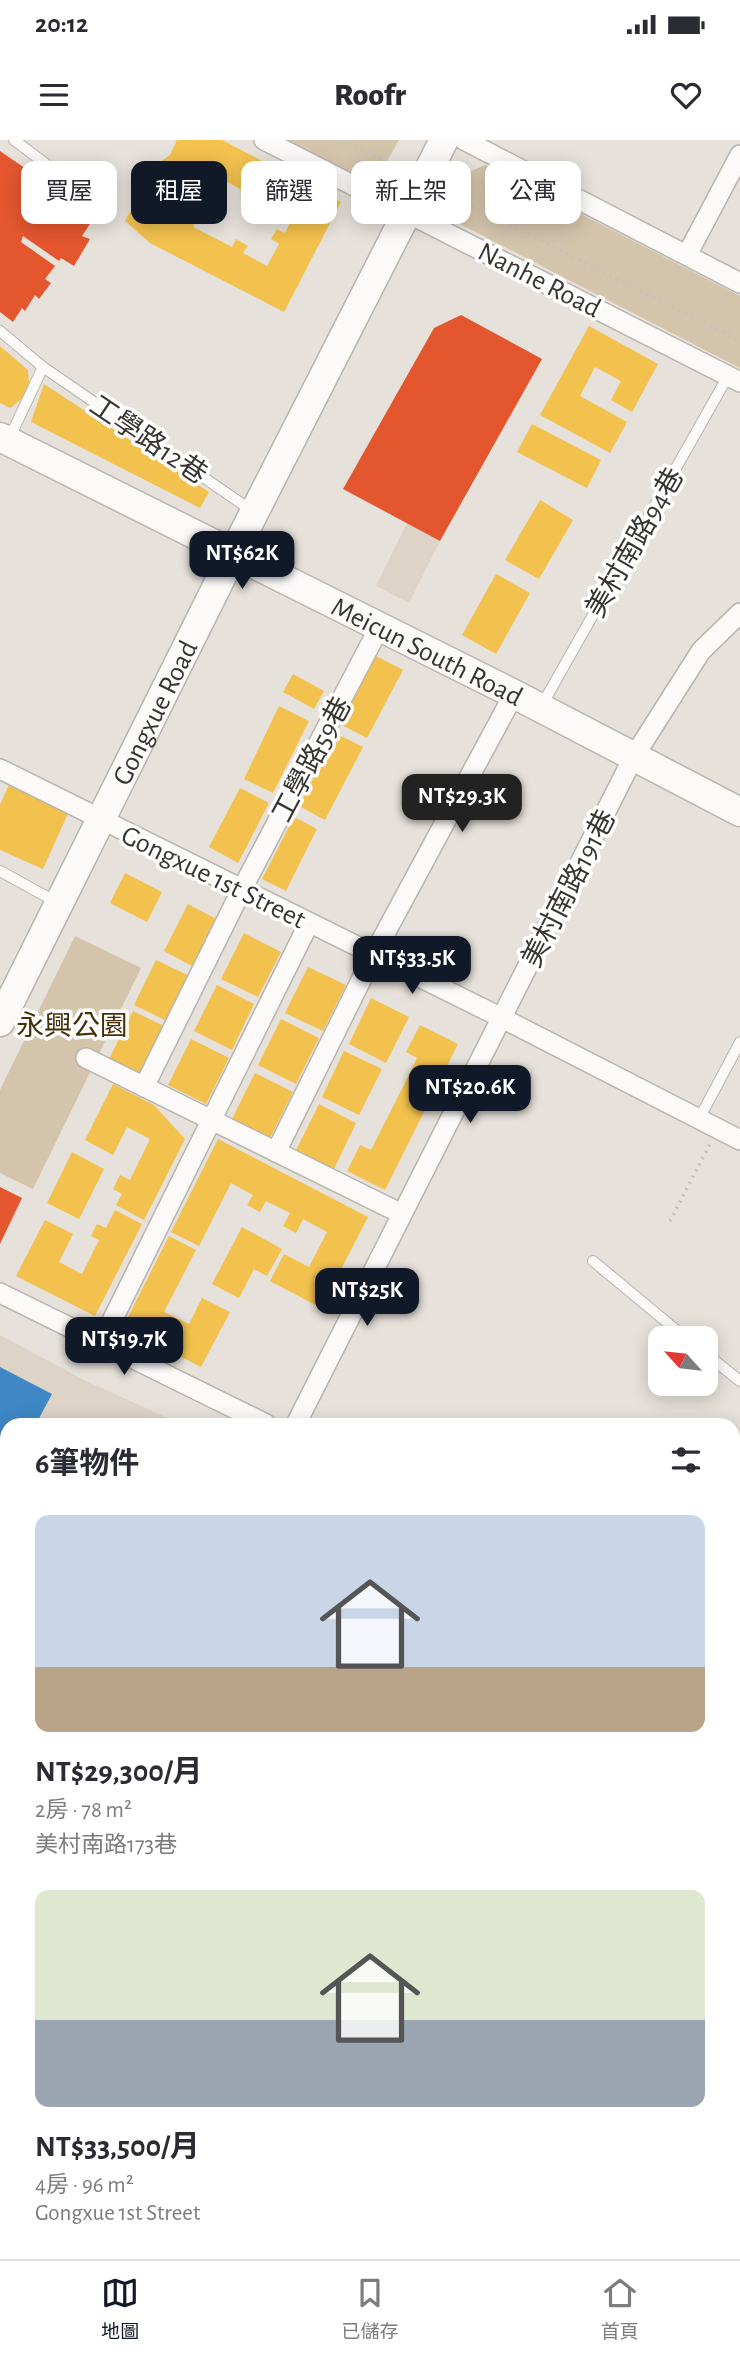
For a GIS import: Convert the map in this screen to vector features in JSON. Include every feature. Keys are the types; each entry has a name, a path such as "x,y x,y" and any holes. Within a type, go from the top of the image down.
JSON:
{"street":[{"name":"Nanhe Road","path":"264,140 351,183"},
{"name":"Gongxue Road","path":"434,161 444,140"},
{"path":"464,140 740,283"},
{"path":"687,255 738,164"},
{"name":"Gongxue Road","path":"1,1017 401,224"},
{"name":"Nanhe Road","path":"433,224 734,379"},
{"name":"Meicun South Road","path":"3,446 233,554 514,694 740,812"},
{"name":"美村南路191巷","path":"299,1418 634,758 701,651 738,618"},
{"name":"工學路59巷","path":"144,1087 242,889 380,628"},
{"path":"276,1152 374,954 514,694"},
{"name":"Gongxue 1st Street","path":"0,769 502,1018 740,1140"},
{"path":"101,1343 309,923"},
{"path":"86,1058 402,1214"},
{"path":"0,1293 254,1418"}],"lane":[{"path":"14,140 42,161"},
{"name":"工學路12巷","path":"0,331 43,367 255,512"},
{"path":"3,446 43,367"},
{"name":"美村南路94巷","path":"540,708 734,379"},
{"path":"0,871 59,903"},
{"path":"699,1119 740,1042"},
{"path":"593,1261 671,1326"},
{"path":"718,1363 740,1381"}],"path":[{"path":"342,140 384,161"},
{"path":"471,205 740,341"},
{"path":"670,1221 718,1129"}],"shaded area":[{"path":"407,523 440,541 409,603 376,586"},
{"path":"0,1335 86,1381 168,1418 0,1418"}],"green space":[{"path":"254,140 399,140 387,161 351,161 351,190 337,183 337,161 295,161"},
{"path":"485,165 485,224 581,224 581,214 740,296 740,368 460,224 471,224 471,171"},
{"name":"永興公園","path":"75,936 141,968 33,1189 0,1173 0,1090"}],"building: 住宅":[{"path":"177,140 222,140 262,161 241,161 241,189 227,182 227,161 162,161 170,155"},
{"path":"131,210 131,224 195,224 193,227 232,247 236,239 248,246 243,253 267,266 279,244 271,239 277,229 285,233 289,224 330,224 284,312 150,243 125,221"},
{"path":"589,326 658,364 632,412 611,400 621,381 595,367 580,396 627,422 610,453 540,415"},
{"path":"0,346 28,370 29,383 23,398 10,408 0,403"},
{"path":"44,384 209,492 200,508 31,422"},
{"path":"532,424 601,460 587,488 517,452"},
{"path":"540,500 573,520 539,579 505,560"},
{"path":"496,574 530,593 496,654 462,635"},
{"path":"376,656 403,670 367,738 340,724"},
{"path":"293,674 324,691 314,709 283,692"},
{"path":"279,706 309,721 273,793 244,779"},
{"path":"337,734 363,747 325,820 299,806"},
{"path":"11,780 71,807 43,869 0,850 0,805"},
{"path":"240,788 269,803 238,863 209,847"},
{"path":"294,817 317,829 286,891 262,879"},
{"path":"125,873 162,892 147,922 110,903"},
{"path":"188,904 218,920 194,967 164,951"},
{"path":"244,933 281,952 258,997 221,979"},
{"path":"156,960 189,976 167,1021 134,1005"},
{"path":"308,967 346,985 323,1031 285,1013"},
{"path":"217,985 254,1004 232,1050 194,1031"},
{"path":"371,998 409,1017 386,1063 349,1044"},
{"path":"133,1011 166,1027 142,1075 109,1059"},
{"path":"281,1019 319,1038 296,1084 258,1065"},
{"path":"420,1025 458,1044 385,1190 347,1171 360,1145 371,1150 407,1079 417,1058 406,1052"},
{"path":"191,1039 229,1058 206,1104 168,1085"},
{"path":"344,1051 382,1069 359,1115 322,1097"},
{"path":"255,1073 293,1092 270,1138 232,1119"},
{"path":"113,1084 154,1105 185,1139 144,1220 116,1205 122,1194 113,1189 120,1175 130,1180 150,1139 127,1127 113,1155 85,1140"},
{"path":"319,1104 356,1123 334,1169 296,1150"},
{"path":"218,1139 368,1217 321,1308 270,1281 284,1254 309,1267 327,1232 303,1219 296,1233 283,1226 290,1213 266,1201 260,1212 247,1205 253,1195 231,1183 199,1246 171,1232"},
{"path":"72,1152 104,1169 79,1219 47,1203"},
{"path":"115,1210 142,1224 95,1316 16,1276 45,1220 73,1234 59,1262 82,1274 99,1240 91,1236 97,1224 106,1228"},
{"path":"242,1227 282,1249 267,1276 254,1269 239,1298 212,1284"},
{"path":"169,1236 196,1250 164,1312 189,1324 202,1298 230,1312 201,1367 123,1327"}],"building: 商業":[{"path":"0,151 21,165 21,224 90,224 82,236 90,239 74,266 61,258 59,261 23,236 21,242 55,266 45,279 51,283 39,299 35,295 25,311 22,308 13,322 0,312"},
{"path":"461,315 542,359 440,541 343,489 434,328"},
{"path":"0,1187 22,1198 0,1244"}],"building: 學校":[{"path":"0,1367 52,1394 39,1418 0,1418"}]}
